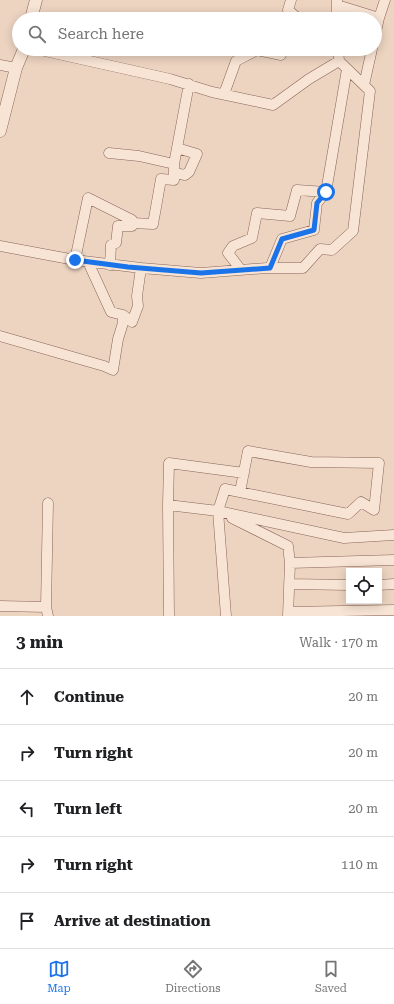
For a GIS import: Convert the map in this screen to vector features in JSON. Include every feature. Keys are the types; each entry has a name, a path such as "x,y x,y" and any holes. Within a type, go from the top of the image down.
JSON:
{"street":[{"path":"33,12 36,0"},
{"path":"290,12 288,10 291,0"},
{"path":"381,12 385,0"},
{"path":"337,3 362,12"},
{"path":"1,125 16,68 21,56"},
{"path":"67,56 273,105 339,61"},
{"path":"224,94 236,60 244,56"},
{"path":"0,246 110,265 201,273 270,268 303,268 320,249 332,250 353,231 370,91 339,61 339,56"},
{"path":"364,85 370,56"},
{"path":"0,65 16,68"},
{"path":"270,268 282,239 314,230 317,203 326,192 347,69"},
{"path":"110,265 111,245 116,243 118,226 132,226 132,223 153,224 161,179 174,180 177,148 189,84"},
{"path":"109,153 139,156 174,168 185,175 190,172 197,154 177,148"},
{"path":"241,270 228,253 233,246 252,238 257,212 290,216 297,190 326,192"},
{"path":"75,260 88,198 132,220 132,223"},
{"path":"88,262 111,312 123,315 132,322 138,306 137,296 141,268"},
{"path":"0,336 104,366 113,370 118,339 123,323 123,315"},
{"path":"226,616 218,511 225,489 348,514 362,502 374,510 379,463 311,462 248,451 240,492"},
{"path":"169,616 169,463 244,473"},
{"path":"0,606 47,612 48,503"},
{"path":"168,504 218,511 344,538 394,535"},
{"path":"218,511 288,546 290,563 288,614 366,606 394,610"},
{"path":"290,563 365,566 394,560"},
{"path":"289,584 346,585"},
{"path":"382,585 394,584"}],"route":[{"path":"75,260 128,267 201,273 270,268 282,239 314,230 317,203 326,192"}]}
